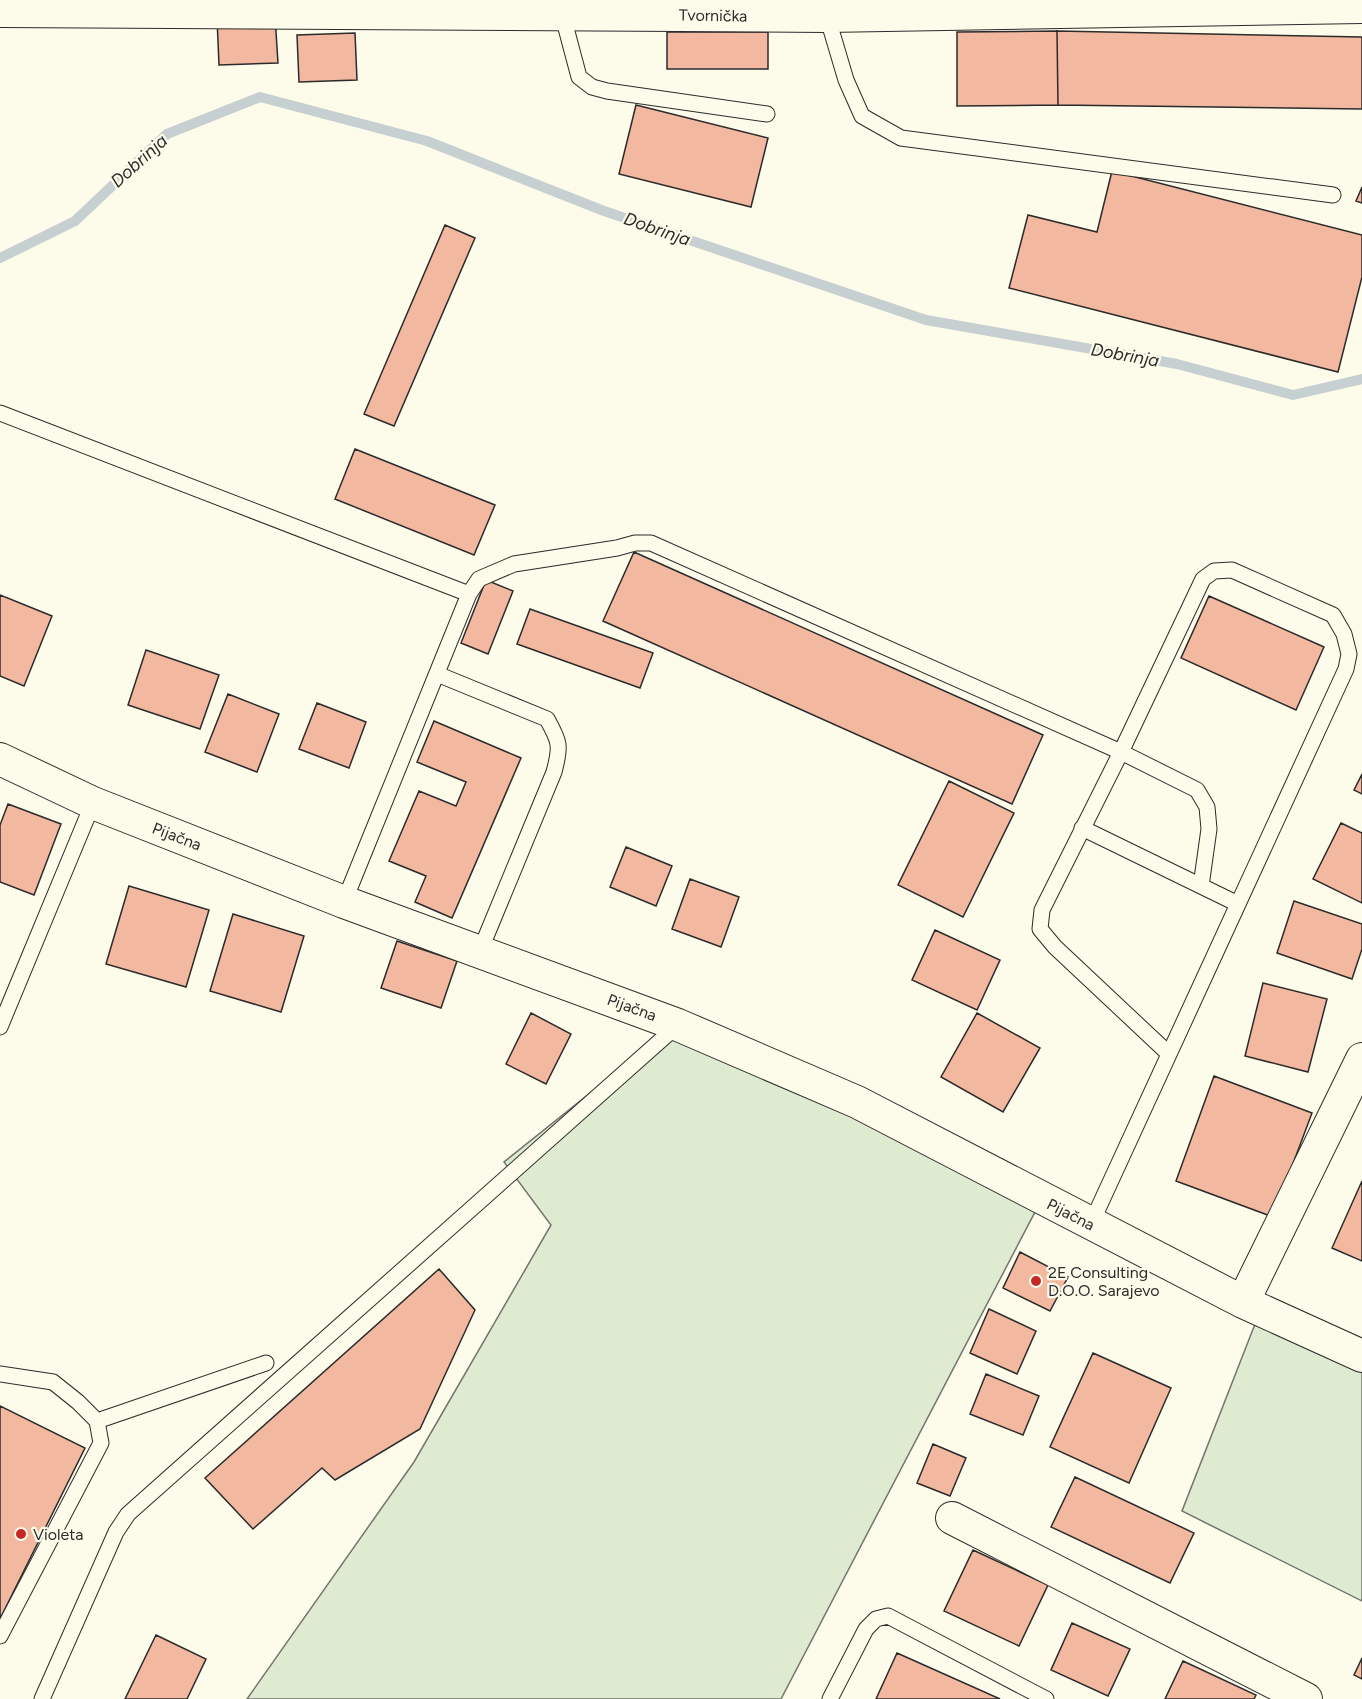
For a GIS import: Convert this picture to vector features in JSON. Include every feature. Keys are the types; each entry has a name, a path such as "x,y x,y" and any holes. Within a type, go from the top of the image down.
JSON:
{"street":[{"name":"Tvornička","path":"0,11 562,13 599,7 826,8 1244,4 1362,7"},
{"name":"Pijačna","path":"0,759 93,803 344,902 678,1024 857,1102 1243,1302 1362,1356"},
{"path":"1243,1302 1362,1059"},
{"path":"952,1518 1306,1699"}],"lane":[{"path":"826,8 846,80 862,116 901,138 1333,195"},
{"path":"562,13 579,76 592,87 767,114"},
{"path":"0,413 469,594"},
{"path":"344,902 469,594 479,579 514,564 635,543 651,543 1121,752 1197,790 1207,807 1209,829 1201,886"},
{"path":"1090,1224 1169,1054 1346,669 1349,654 1344,634 1333,615 1232,570 1214,571 1203,579 1121,752 1042,910 1040,929 1055,947 1169,1054"},
{"path":"437,674 547,718 560,751 554,772 480,951"},
{"path":"0,1027 93,803"},
{"path":"1082,828 1238,904"},
{"path":"42,1699 116,1532 128,1514 678,1024"},
{"path":"97,1421 266,1363"},
{"path":"0,1374 52,1382 78,1402 97,1421 101,1443 0,1636"},
{"path":"830,1699 866,1629 876,1619 888,1616 1046,1699"}],"green space":[{"path":"675,1025 1047,1189 781,1699 247,1699 414,1462 551,1225 504,1162"},
{"path":"1264,1301 1362,1357 1362,1601 1182,1511"}],"building":[{"path":"275,16 278,63 219,65 217,18"},
{"path":"1057,31 1362,37 1362,109 1058,105"},
{"path":"1057,31 1058,105 957,106 957,32"},
{"path":"667,32 768,32 768,69 667,69"},
{"path":"355,33 357,80 299,82 297,35"},
{"path":"636,105 768,138 751,207 619,174"},
{"path":"1112,171 1362,235 1362,277 1338,372 1009,288 1028,215 1097,232"},
{"path":"1362,187 1362,203 1356,201"},
{"path":"445,225 475,238 394,426 364,414"},
{"path":"355,449 495,505 474,555 335,499"},
{"path":"634,552 1043,735 1012,804 603,621"},
{"path":"486,580 513,591 488,654 461,643"},
{"path":"0,595 52,616 24,686 0,676"},
{"path":"1209,596 1324,647 1296,710 1181,658"},
{"path":"530,609 653,653 640,688 517,644"},
{"path":"146,650 219,675 200,729 128,705"},
{"path":"228,694 279,714 257,772 205,752"},
{"path":"317,703 366,722 349,768 299,749"},
{"path":"434,721 521,758 452,918 415,902 426,876 389,861 419,791 456,806 466,782 417,762"},
{"path":"1362,774 1362,794 1354,790"},
{"path":"949,781 1014,813 963,917 898,885"},
{"path":"8,804 61,824 34,895 0,882 0,825"},
{"path":"1341,823 1362,833 1362,903 1313,879"},
{"path":"626,847 672,866 656,906 610,887"},
{"path":"690,879 739,897 721,947 672,929"},
{"path":"129,886 209,910 186,987 106,964"},
{"path":"1294,901 1362,924 1362,949 1352,979 1277,953"},
{"path":"233,914 304,936 281,1012 210,991"},
{"path":"935,930 1000,960 977,1010 912,980"},
{"path":"397,941 457,961 441,1008 381,988"},
{"path":"1263,983 1327,999 1308,1072 1245,1056"},
{"path":"531,1013 571,1034 546,1084 506,1064"},
{"path":"977,1013 1040,1048 1003,1112 941,1077"},
{"path":"1214,1076 1312,1113 1273,1217 1176,1181"},
{"path":"1362,1181 1362,1261 1332,1248"},
{"path":"1020,1252 1068,1277 1050,1311 1003,1288"},
{"path":"439,1269 475,1310 420,1429 335,1480 322,1468 253,1529 205,1478"},
{"path":"989,1309 1036,1331 1017,1374 970,1353"},
{"path":"1093,1353 1171,1388 1129,1483 1050,1447"},
{"path":"986,1374 1039,1396 1023,1435 970,1414"},
{"name":"Violeta","path":"0,1406 85,1448 0,1619"},
{"path":"933,1444 966,1458 950,1496 917,1483"},
{"path":"1075,1477 1194,1533 1170,1583 1051,1527"},
{"path":"973,1550 1048,1585 1019,1646 944,1611"},
{"path":"1072,1623 1130,1649 1108,1696 1051,1670"},
{"path":"156,1635 206,1659 187,1699 125,1699"},
{"path":"897,1653 1000,1699 876,1699"},
{"path":"1362,1658 1362,1679 1354,1675"},
{"path":"1183,1661 1256,1695 1254,1699 1165,1699"}],"waterway":[{"name":"Dobrinja","path":"0,258 75,221 167,134 260,97 427,141 604,211 926,320 1177,364 1293,395 1362,379"}],"place":[{"name":"2E Consulting D.O.O. Sarajevo","path":"1036,1281"},
{"name":"Violeta","path":"21,1534"}]}
